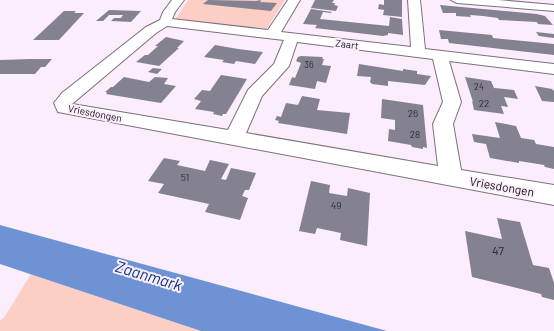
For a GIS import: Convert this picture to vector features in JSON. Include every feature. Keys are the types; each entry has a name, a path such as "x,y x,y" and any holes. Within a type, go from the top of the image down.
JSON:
{"street":[{"path":"165,22 169,12 178,0"},
{"path":"272,35 294,0"},
{"path":"414,0 418,52"},
{"path":"457,0 554,8"},
{"name":"Zaart","path":"165,22 554,69"},
{"name":"Vriesdongen","path":"165,22 151,30 68,97 63,103 64,108 554,195"},
{"path":"234,138 254,94 281,66 292,38"},
{"path":"440,55 452,102 443,124 451,177"}],"shaded area":[{"path":"188,0 285,0 265,31 175,20"},
{"path":"31,274 201,331 0,331 0,321 5,316"}],"water":[{"name":"Zaanmark","path":"0,225 387,331 201,331 0,264"}],"building":[{"path":"208,0 261,0 260,2 277,3 271,11 203,4"},
{"path":"315,0 334,0 332,3 335,3 334,5 338,6 336,11 311,8"},
{"path":"384,0 402,0 402,17 383,15 384,10 378,9 379,4 384,5"},
{"path":"440,5 537,14 545,16 553,25 538,24 537,22 499,20 498,18 483,16 456,16 456,13 443,13"},
{"path":"311,9 332,12 323,12 320,19 389,26 390,17 402,19 403,35 388,33 388,35 383,36 315,28 317,25 303,24"},
{"path":"109,10 141,11 131,22 111,21 114,18 121,18 123,15 109,15 103,21 96,21"},
{"path":"64,11 84,13 59,40 33,40"},
{"path":"439,30 492,35 493,38 554,44 554,55 449,43 448,39 441,39"},
{"path":"536,32 554,34 554,38 539,36"},
{"path":"166,37 184,41 177,48 179,48 159,66 136,62 145,55 148,55 158,46 155,46"},
{"path":"215,45 263,52 255,64 236,61 234,64 222,62 224,60 204,57"},
{"path":"298,57 323,57 322,59 324,59 322,65 331,66 326,83 317,81 315,89 289,85 292,77 295,78 301,63 296,61"},
{"path":"52,59 45,67 41,67 35,74 0,74 0,60"},
{"path":"359,64 403,71 403,69 417,71 417,74 431,76 425,85 388,81 388,86 372,84 370,82 371,77 357,76"},
{"path":"153,68 162,69 157,74 148,72"},
{"path":"221,75 247,79 226,114 223,114 222,116 213,114 214,112 195,109 201,101 194,99 202,90 210,91"},
{"path":"124,77 149,82 155,77 168,78 164,84 176,86 161,103 106,94 107,92 105,92"},
{"path":"465,77 491,81 494,88 514,90 518,99 504,97 508,107 501,106 504,114 474,110"},
{"path":"535,86 552,89 554,91 554,102 542,101"},
{"path":"302,96 320,99 317,110 350,113 347,134 278,123 279,121 275,120 277,116 281,117 286,103 298,105"},
{"path":"382,99 423,105 427,148 423,147 423,149 412,147 411,145 388,141 389,129 395,130 395,120 381,118"},
{"path":"495,122 516,126 521,138 534,140 536,144 554,147 554,169 545,167 544,165 519,161 519,163 490,158 486,144 474,142 472,134 500,138"},
{"path":"164,158 180,161 177,165 205,171 210,160 229,164 221,179 226,180 231,168 256,173 249,190 245,190 242,196 248,198 240,220 205,212 209,204 158,193 164,184 148,181"},
{"path":"311,181 330,185 329,193 347,196 348,188 370,193 367,246 340,240 341,233 317,228 315,234 299,231"},
{"path":"497,218 520,222 533,265 549,268 554,283 554,300 542,297 541,294 472,277 465,231 502,239"}]}
